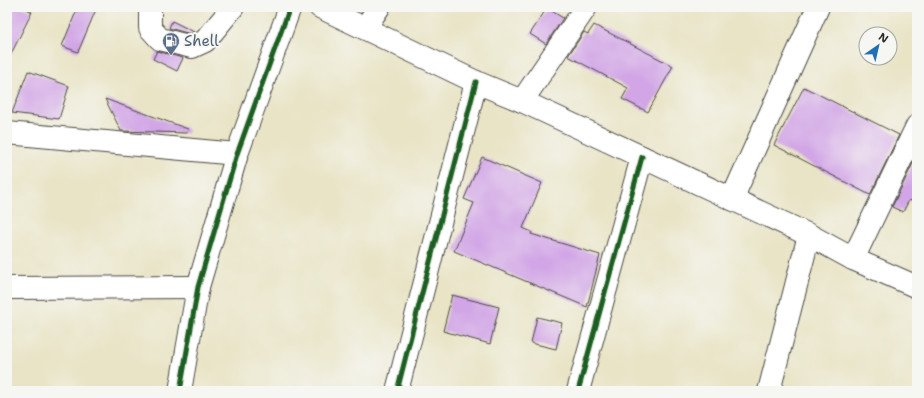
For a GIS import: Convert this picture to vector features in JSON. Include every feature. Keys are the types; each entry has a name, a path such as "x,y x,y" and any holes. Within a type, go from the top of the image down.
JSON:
{"main road":[{"path":"150,7 150,28 160,39 192,47 205,42 233,7"},
{"path":"180,391 198,287 237,154 290,7"},
{"path":"320,7 476,82 522,101 809,235 853,259 917,287"},
{"path":"365,28 379,7"},
{"path":"522,101 586,7"},
{"path":"732,199 818,7"},
{"path":"397,391 476,82"},
{"path":"853,259 917,126"},
{"path":"7,133 237,154"},
{"path":"578,391 642,157"},
{"path":"769,391 809,235"},
{"path":"7,288 198,287"}],"building":[{"path":"7,7 23,7 32,12 7,62"},
{"path":"78,7 97,7 78,52 62,46"},
{"path":"547,8 563,18 546,44 530,34"},
{"path":"172,21 194,32 191,34 169,28"},
{"path":"594,25 673,66 648,112 622,99 628,88 568,56 584,32 588,34"},
{"path":"157,51 183,58 177,71 153,59"},
{"path":"28,71 69,86 59,119 12,113"},
{"path":"804,87 899,135 870,195 774,145"},
{"path":"105,99 188,129 187,133 121,131"},
{"path":"917,155 917,203 909,200 903,212 892,207"},
{"path":"482,157 542,183 523,228 532,232 531,234 600,255 587,307 454,251 474,203 464,199"},
{"path":"452,295 499,307 490,344 443,331"},
{"path":"537,317 562,323 556,349 531,343"}],"cycle path":[{"path":"180,391 198,287 237,154 290,7"},
{"path":"397,391 476,82"},
{"path":"578,391 642,157"}],"place":[{"name":"Shell","path":"171,56"}]}
